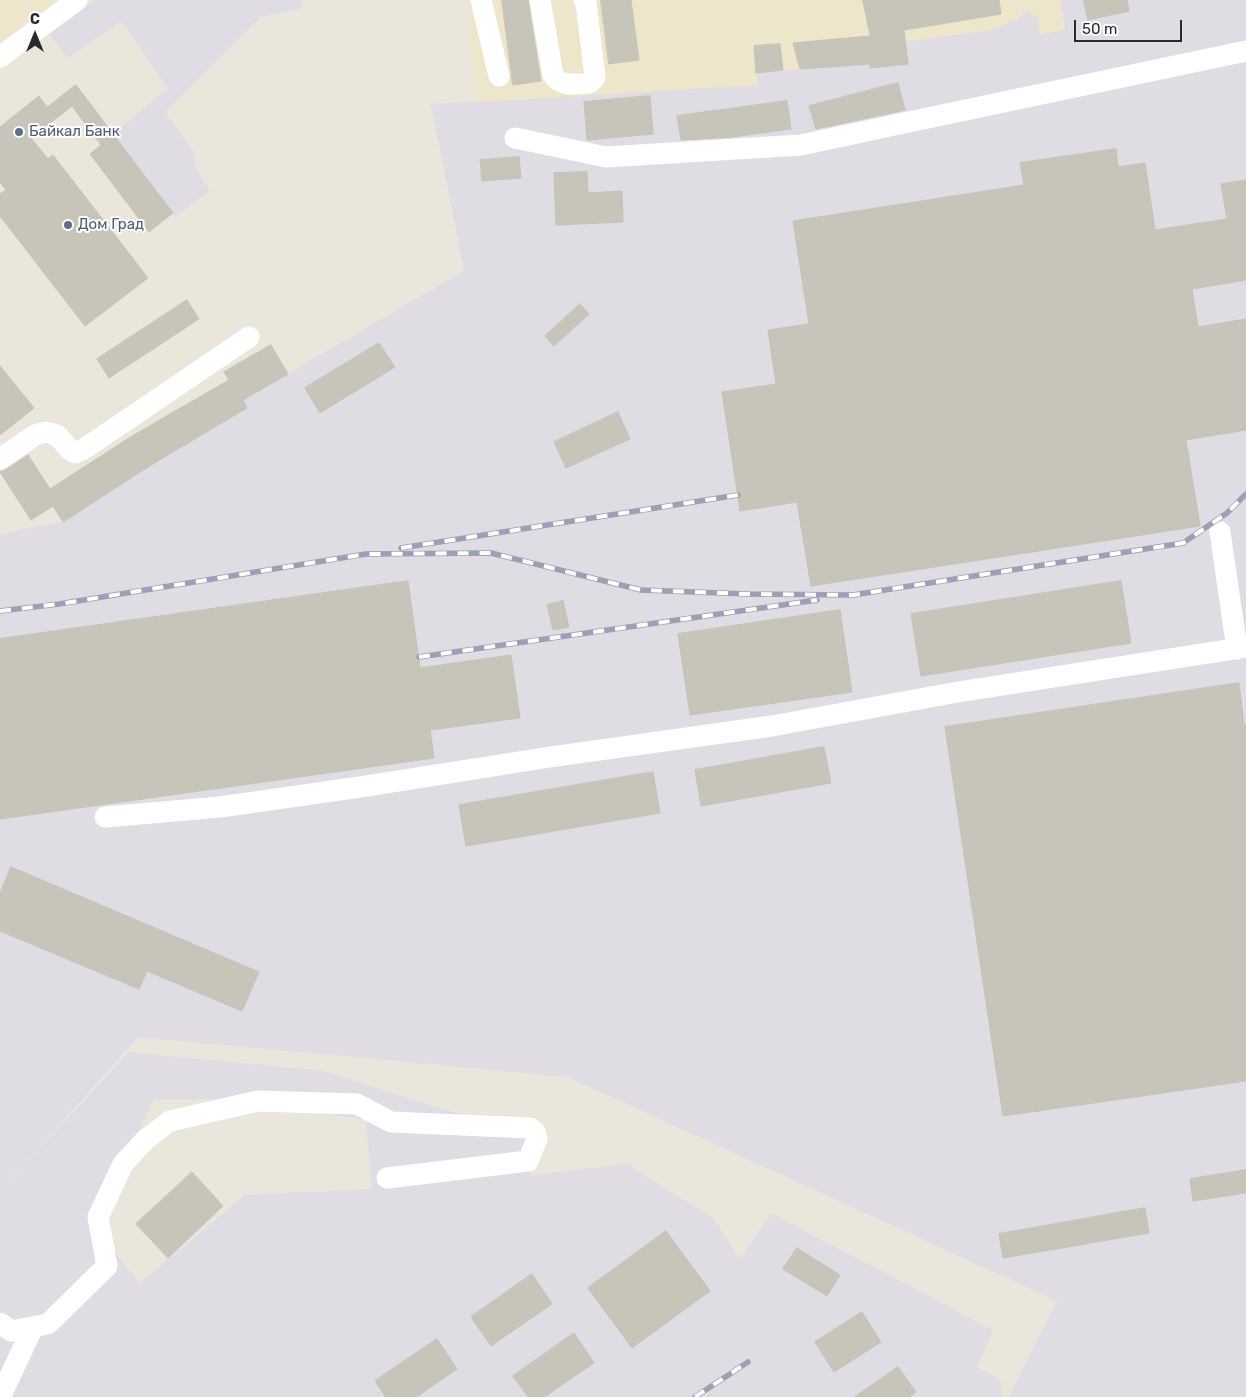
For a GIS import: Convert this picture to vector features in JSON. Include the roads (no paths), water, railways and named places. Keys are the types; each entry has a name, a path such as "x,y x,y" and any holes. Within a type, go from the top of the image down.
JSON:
{"street":[{"path":"0,57 77,0"},
{"path":"481,0 499,76"},
{"path":"540,0 553,75 557,80 565,84 589,82 595,77 586,3 584,0"},
{"path":"516,138 606,157 801,146 1246,51"},
{"path":"0,459 35,435 45,432 57,435 75,453 84,449 249,337"},
{"path":"104,817 220,807 550,757 772,726 958,692 1242,648 1220,532"},
{"path":"0,1323 11,1331 48,1324 107,1266 98,1216 123,1164 145,1140 170,1121 258,1101 357,1104 391,1122 530,1128 535,1132 537,1139 528,1161 387,1178"},
{"path":"0,1394 3,1392 33,1327"}],"railway":[{"path":"0,611 59,604 366,554 491,553 641,590 853,595 1183,543 1227,513 1246,494"},
{"path":"401,548 738,495"},
{"path":"419,657 817,600"},
{"path":"695,1397 748,1362"}],"place":[{"name":"Байкал Банк","path":"19,132"},
{"name":"Дом Град","path":"68,225"}]}
